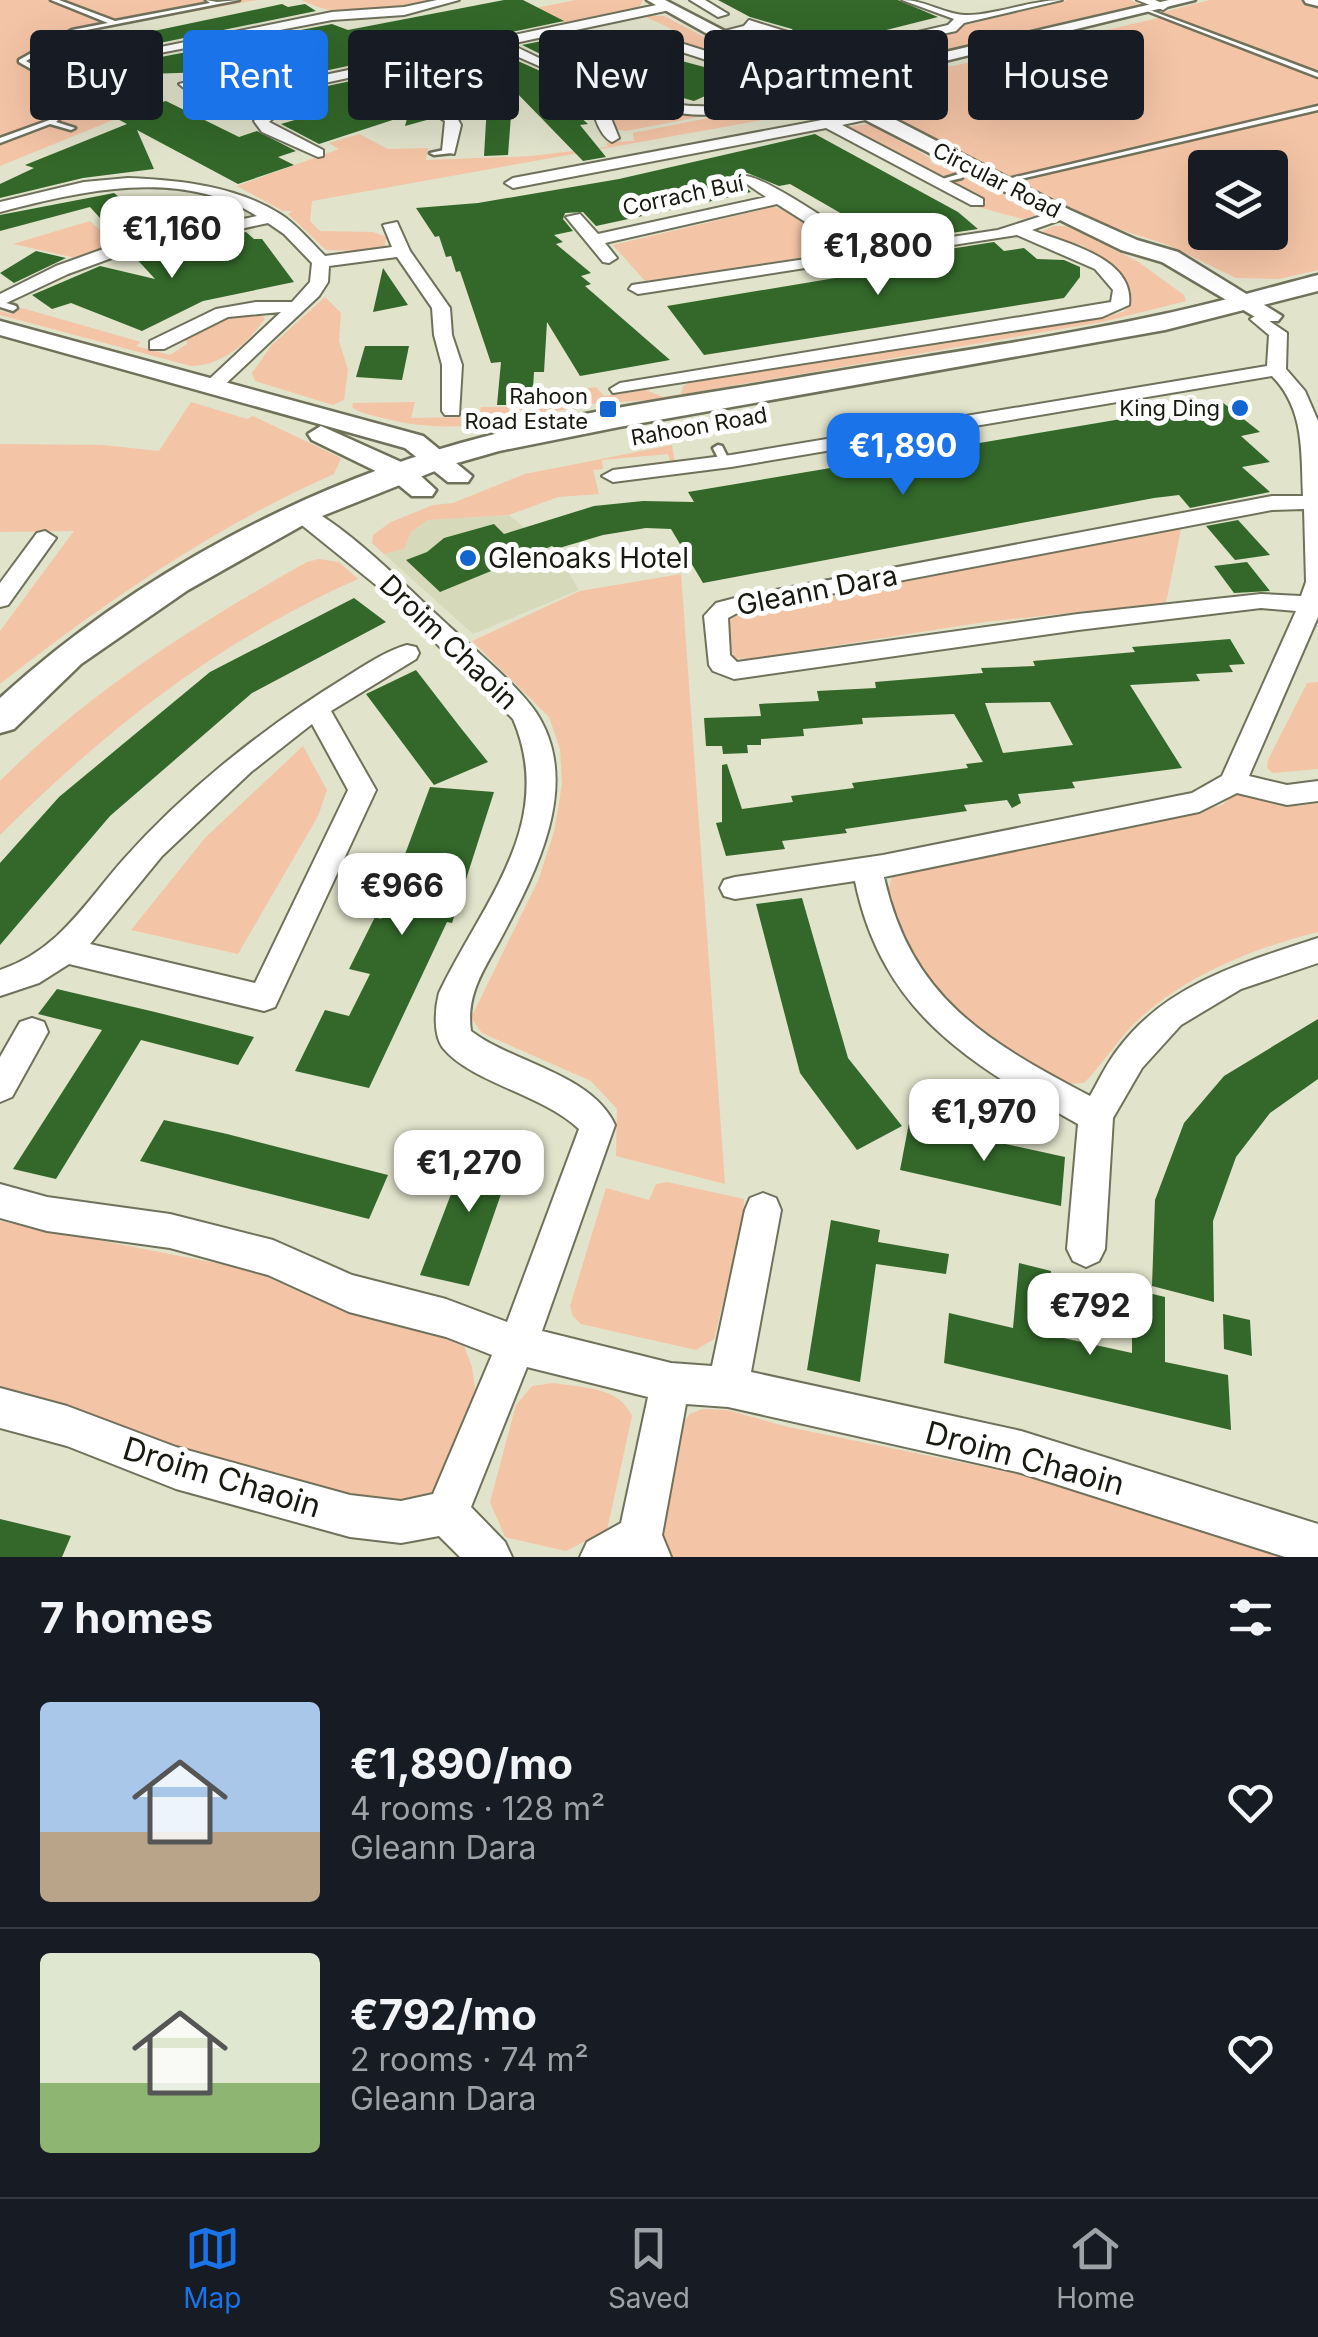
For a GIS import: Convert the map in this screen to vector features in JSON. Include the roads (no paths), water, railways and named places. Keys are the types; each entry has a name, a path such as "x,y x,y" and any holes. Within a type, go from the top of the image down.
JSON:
{"main road":[{"name":"Rahoon Road","path":"314,522 448,468 1082,360 1249,313 1318,284"},
{"name":"Rahoon Road","path":"1249,313 1318,304"},
{"path":"0,720 68,656 120,617 314,522"},
{"path":"0,740 138,637 314,522"}],"street":[{"path":"163,48 335,16 404,11 453,0"},
{"path":"696,0 722,14"},
{"path":"908,0 962,19"},
{"path":"943,30 962,19 1056,0"},
{"path":"948,55 1151,5 1188,0"},
{"path":"539,21 556,30 660,4"},
{"name":"Circular Road","path":"660,4 706,30"},
{"path":"734,30 754,25 769,30"},
{"path":"684,50 760,73 779,92 748,106 699,112 684,108"},
{"path":"262,120 264,126 324,151"},
{"path":"442,152 454,125 452,120"},
{"path":"609,120 621,138"},
{"name":"Corrach Buí","path":"513,183 598,161 839,120"},
{"name":"Circular Road","path":"880,120 1063,214 1129,245 1170,257 1249,313"},
{"path":"826,122 977,202"},
{"name":"Corrach Buí","path":"749,179 868,254"},
{"path":"0,207 84,181 148,183 235,198 274,218 306,243 321,262 319,282 212,386"},
{"name":"Corrach Buí","path":"595,240 782,198"},
{"path":"620,389 665,387 1044,318 1102,312 1120,304 1122,290 1107,269 1000,214"},
{"path":"654,311 632,283 868,254 1023,229 1063,214"},
{"path":"3,310 53,274 112,252 274,218"},
{"name":"Corrach Buí","path":"574,218 609,258"},
{"path":"391,225 402,250 443,313 443,334 452,366 452,411"},
{"path":"321,262 402,250"},
{"path":"165,347 199,320 226,310 296,307"},
{"path":"3,310 268,404 414,442 448,468"},
{"path":"1249,313 1280,338 1276,370"},
{"path":"613,476 721,455 1276,370 1293,384 1306,410 1317,502 1315,590 1233,782 1199,802 867,868 735,888"},
{"path":"268,404 305,428 411,481"},
{"name":"Gleann Dara","path":"1315,590 1261,602 940,639 739,671 722,665 716,636 716,616 724,608 739,604 1272,503 1317,502"},
{"name":"Droim Chaoin","path":"0,1408 68,1426 176,1468 350,1516 401,1522 447,1513 514,1344 552,1264 598,1126 563,1095 478,1059 455,1038 452,1005 529,850 542,780 540,746 524,715 436,626 314,522"},
{"path":"0,600 45,538"},
{"path":"0,982 15,979 68,951 148,852 281,730 344,686 407,653"},
{"path":"68,951 264,998 362,790 316,707"},
{"path":"1233,782 1286,795 1318,791"},
{"path":"867,868 873,910 889,947 916,990 949,1026 996,1063 1096,1116"},
{"path":"1086,1248 1096,1116 1130,1058 1170,1016 1230,980 1318,950"},
{"path":"0,1087 32,1032"},
{"name":"Droim Chaoin","path":"0,1201 47,1214 170,1231 274,1258 349,1292 446,1318 514,1344 671,1384 728,1387 1022,1452 1318,1546"},
{"path":"728,1387 764,1210"},
{"path":"602,1557 644,1547 652,1460 671,1384"},
{"path":"447,1513 490,1557"}],"lane":[{"path":"54,0 116,24"},
{"path":"0,141 66,111 58,84 21,61 66,34 236,0"},
{"path":"1151,5 1318,74"},
{"path":"999,182 1318,108"},
{"path":"49,122 71,128"},
{"path":"940,182 959,176"}],"place":[{"name":"King Ding","path":"1240,408"},
{"name":"Rahoon Road Estate","path":"608,409"},
{"name":"Glenoaks Hotel","path":"468,558"}]}
